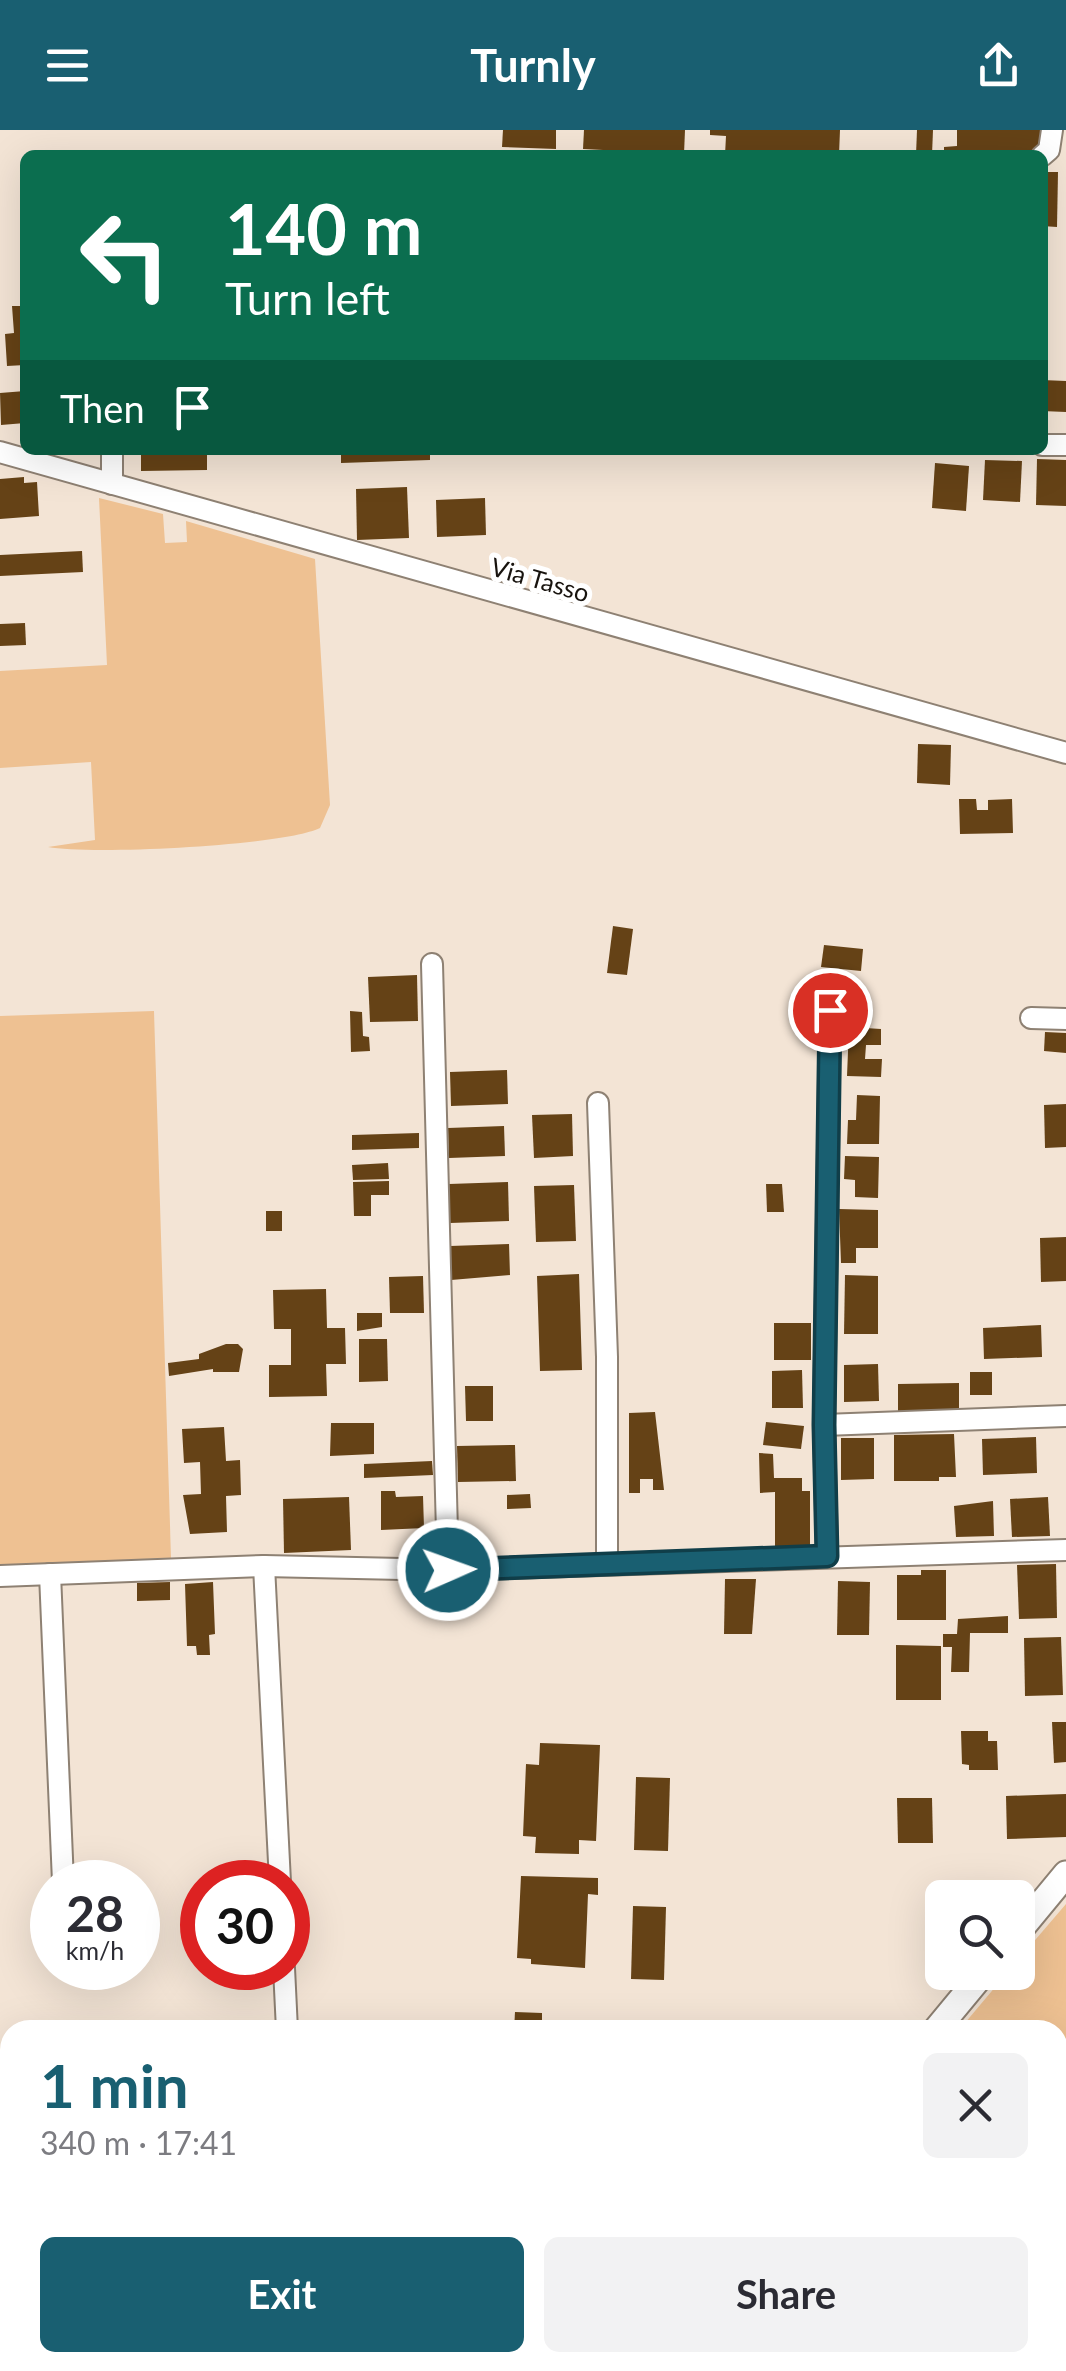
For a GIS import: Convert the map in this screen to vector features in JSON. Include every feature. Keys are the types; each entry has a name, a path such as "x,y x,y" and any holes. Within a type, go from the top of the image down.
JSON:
{"street":[{"name":"Via Tasso","path":"0,452 1066,753"},
{"path":"112,455 112,484"},
{"path":"432,964 448,1570"},
{"path":"827,1556 824,1425 830,1010"},
{"path":"1030,1018 1066,1019"},
{"path":"598,1103 607,1357 607,1564"},
{"path":"824,1425 1066,1416"},
{"path":"0,1576 264,1566 448,1570 1066,1550"},
{"path":"264,1566 279,1860"},
{"path":"50,1574 62,1860"},
{"path":"1035,1911 1066,1874"},
{"path":"285,1990 287,2020"},
{"path":"944,2020 969,1990"}],"shaded area":[{"path":"99,498 163,514 165,543 187,542 186,521 315,559 330,805 320,828 268,840 186,847 48,847 95,840 91,762 0,768 0,671 107,665"},
{"path":"154,1011 171,1558 0,1565 0,1016"},
{"path":"1066,1904 1066,2020 967,2020 993,1990 1035,1990 1035,1940"}],"building":[{"path":"503,130 556,130 556,149 502,147"},
{"path":"584,130 685,130 684,150 583,149"},
{"path":"710,130 840,130 839,150 725,150 726,136 710,135"},
{"path":"917,130 933,130 932,150 916,150"},
{"path":"957,130 1044,130 1040,150 944,150 957,146"},
{"path":"1048,172 1058,172 1057,227 1048,226"},
{"path":"12,306 20,306 20,365 7,366 5,334 14,333"},
{"path":"1048,380 1066,381 1066,412 1048,411"},
{"path":"20,391 20,423 1,425 0,393"},
{"path":"141,455 207,455 207,470 141,471"},
{"path":"341,455 430,455 430,460 341,463"},
{"path":"1037,459 1066,460 1066,506 1036,505"},
{"path":"985,460 1022,461 1020,502 983,500"},
{"path":"935,463 969,466 966,511 932,508"},
{"path":"24,477 24,483 37,482 39,516 0,519 0,479"},
{"path":"407,487 409,538 357,540 356,489"},
{"path":"485,498 486,535 437,537 436,500"},
{"path":"82,551 83,572 0,576 0,555"},
{"path":"25,623 26,645 0,646 0,624"},
{"path":"918,744 951,745 950,785 917,783"},
{"path":"959,799 976,799 977,810 988,810 988,800 1012,799 1013,833 960,834"},
{"path":"613,926 633,929 627,975 607,973"},
{"path":"824,945 863,949 861,971 821,967"},
{"path":"417,975 418,1021 370,1022 368,977"},
{"path":"350,1011 362,1012 363,1036 369,1037 370,1051 351,1052"},
{"path":"849,1027 881,1029 881,1045 866,1045 865,1059 882,1059 881,1077 847,1076"},
{"path":"1045,1032 1066,1033 1066,1053 1044,1051"},
{"path":"507,1070 508,1104 451,1106 450,1072"},
{"path":"857,1095 880,1096 879,1144 847,1144 848,1120 856,1120"},
{"path":"1066,1104 1066,1147 1045,1148 1044,1105"},
{"path":"572,1114 573,1156 534,1158 532,1115"},
{"path":"504,1126 505,1156 449,1158 448,1128"},
{"path":"419,1133 419,1148 352,1150 352,1135"},
{"path":"845,1156 879,1157 878,1198 855,1197 855,1180 844,1179"},
{"path":"388,1163 389,1179 353,1180 352,1165"},
{"path":"389,1181 389,1195 371,1195 371,1216 354,1216 353,1182"},
{"path":"508,1182 509,1221 450,1223 449,1184"},
{"path":"766,1184 782,1184 784,1212 767,1212"},
{"path":"574,1185 576,1241 536,1242 534,1186"},
{"path":"839,1209 878,1210 878,1248 856,1248 856,1263 841,1263"},
{"path":"266,1211 282,1211 282,1231 266,1231"},
{"path":"1066,1237 1066,1281 1041,1282 1040,1238"},
{"path":"509,1244 510,1275 451,1280 450,1246"},
{"path":"579,1274 582,1370 540,1371 537,1276"},
{"path":"845,1275 878,1276 878,1334 844,1334"},
{"path":"423,1276 424,1313 390,1313 389,1277"},
{"path":"326,1289 327,1328 345,1328 346,1364 326,1364 327,1396 269,1397 269,1365 291,1365 291,1329 274,1329 273,1290"},
{"path":"357,1313 382,1313 382,1327 357,1331"},
{"path":"774,1323 811,1323 811,1360 774,1360"},
{"path":"1041,1325 1042,1357 984,1359 983,1328"},
{"path":"359,1339 387,1339 388,1381 359,1382"},
{"path":"238,1344 243,1349 239,1372 213,1369 169,1376 168,1363 199,1359 199,1354"},
{"path":"878,1364 879,1401 844,1402 844,1365"},
{"path":"802,1370 803,1408 772,1408 772,1371"},
{"path":"970,1372 992,1372 992,1395 970,1395"},
{"path":"959,1383 959,1419 898,1420 898,1384"},
{"path":"465,1386 493,1386 493,1421 466,1421"},
{"path":"655,1412 664,1490 653,1490 653,1479 640,1479 640,1493 629,1493 629,1413"},
{"path":"766,1422 804,1426 801,1449 763,1445"},
{"path":"331,1423 374,1423 374,1454 330,1456"},
{"path":"224,1427 226,1461 240,1460 241,1495 226,1496 227,1532 190,1534 183,1495 201,1494 200,1462 184,1463 182,1429"},
{"path":"954,1434 956,1477 894,1481 894,1435"},
{"path":"1036,1437 1037,1473 983,1475 982,1439"},
{"path":"841,1438 874,1438 874,1479 841,1480"},
{"path":"515,1445 516,1481 458,1482 457,1446"},
{"path":"759,1453 773,1454 774,1478 802,1478 802,1491 810,1491 810,1547 775,1547 775,1492 760,1493"},
{"path":"432,1461 433,1475 364,1478 364,1464"},
{"path":"381,1491 395,1491 396,1497 423,1496 424,1528 381,1530"},
{"path":"530,1494 531,1508 507,1509 507,1495"},
{"path":"349,1497 351,1550 284,1553 283,1499"},
{"path":"1048,1497 1050,1536 1012,1537 1010,1499"},
{"path":"993,1501 994,1536 956,1537 954,1506"},
{"path":"1056,1564 1057,1618 1019,1619 1017,1565"},
{"path":"921,1570 946,1570 946,1620 897,1620 897,1575 921,1575"},
{"path":"725,1579 756,1579 752,1634 724,1634"},
{"path":"838,1581 870,1582 869,1635 837,1635"},
{"path":"170,1582 170,1600 137,1601 137,1583"},
{"path":"213,1582 215,1634 209,1635 210,1655 197,1655 196,1646 187,1646 185,1584"},
{"path":"1008,1616 1008,1633 970,1633 969,1672 951,1672 952,1647 943,1647 943,1634 957,1634 958,1619"},
{"path":"1061,1637 1063,1695 1025,1696 1024,1638"},
{"path":"896,1645 941,1646 941,1700 896,1700"},
{"path":"1052,1722 1066,1722 1066,1762 1054,1763"},
{"path":"961,1731 988,1731 988,1741 997,1741 998,1770 969,1770 969,1765 962,1764"},
{"path":"540,1743 600,1745 596,1841 579,1840 579,1854 535,1853 536,1837 523,1836 526,1764 539,1765"},
{"path":"636,1777 670,1778 668,1851 634,1850"},
{"path":"1066,1794 1066,1837 1007,1839 1006,1796"},
{"path":"897,1798 932,1798 933,1843 898,1843"},
{"path":"521,1876 598,1878 598,1895 588,1894 585,1968 531,1964 531,1959 517,1958"},
{"path":"633,1906 666,1907 664,1980 631,1979"},
{"path":"515,2012 542,2013 542,2020 515,2020"}],"route":[{"path":"448,1570 827,1556 824,1425 830,1010"}]}
